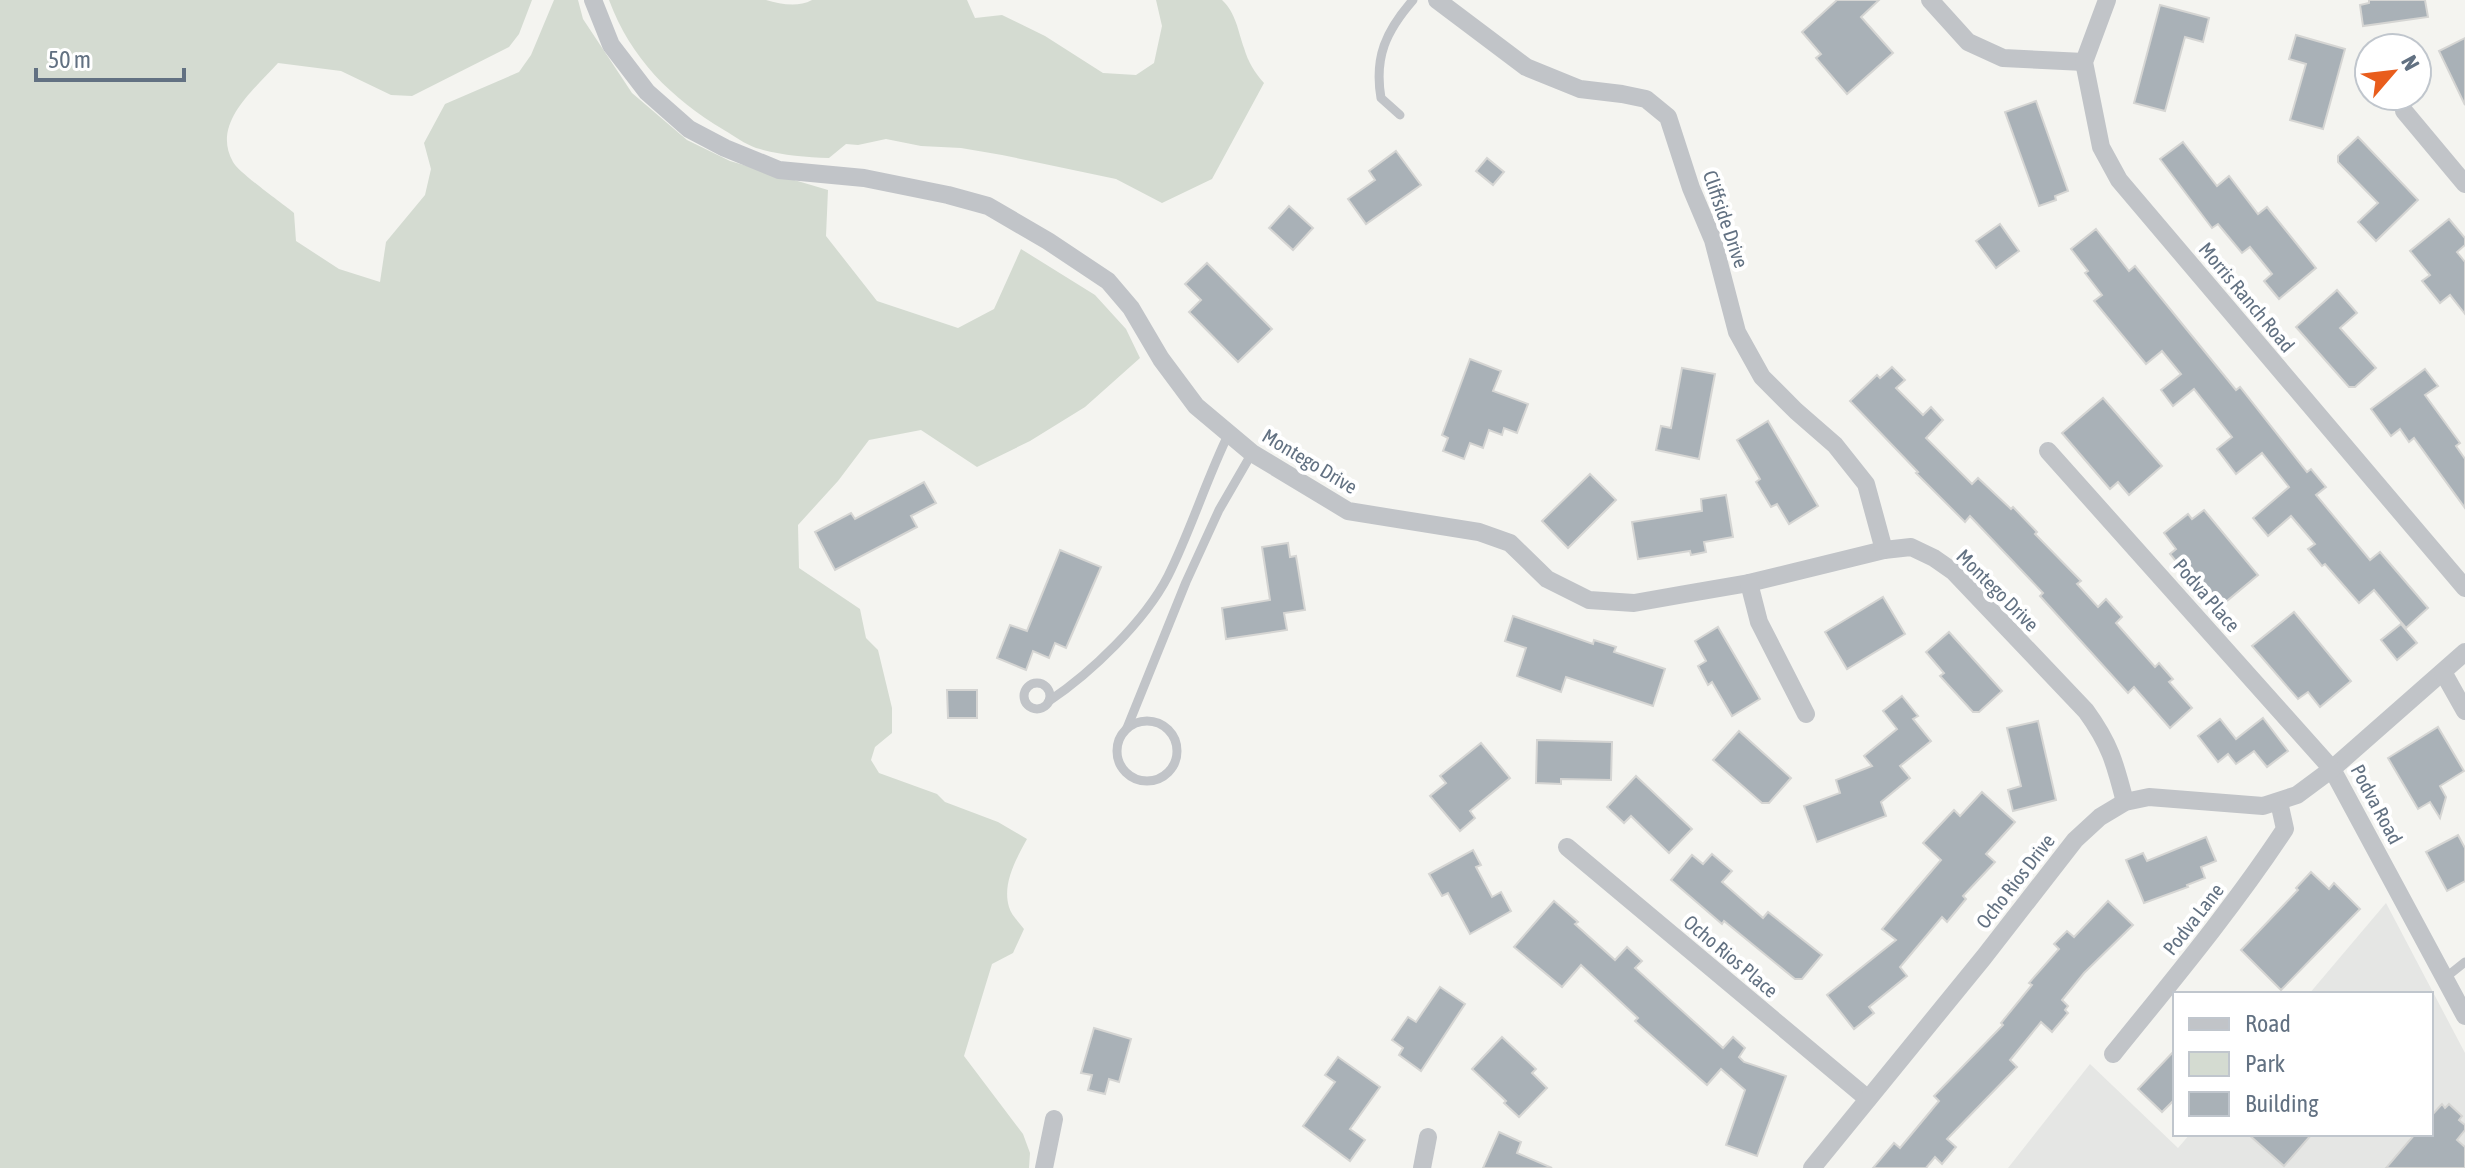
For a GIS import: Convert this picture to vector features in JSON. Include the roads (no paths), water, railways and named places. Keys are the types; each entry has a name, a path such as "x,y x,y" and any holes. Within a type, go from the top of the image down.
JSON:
{"street":[{"name":"Montego Drive","path":"593,0 611,45 647,92 689,129 779,170 864,178 988,206 1108,281 1131,308 1161,359 1196,406 1252,453 1348,511 1479,532 1510,543 1547,579 1589,600 1634,603 1749,583 1884,550 1911,547 1934,558 1954,572 2086,711 2104,736 2125,802"},
{"name":"Cliffside Drive","path":"1437,0 1526,67 1580,89 1646,99 1668,117 1691,188 1713,240 1737,332 1762,377 1835,445 1866,484 1884,550"},
{"path":"1930,0 1968,42 2003,58 2084,62 2107,0"},
{"name":"Morris Ranch Road","path":"2084,62 2101,147 2119,180 2465,588"},
{"path":"2405,112 2465,184"},
{"name":"Podva Place","path":"2048,451 2332,769"},
{"path":"1749,583 1759,622 1806,714"},
{"name":"Podva Road","path":"2465,652 2332,769 2465,1016"},
{"path":"2443,672 2465,711"},
{"name":"Ocho Rios Drive","path":"1812,1168 2075,840 2100,817 2125,802 2149,797 2263,806 2297,795 2332,769"},
{"name":"Podva Lane","path":"2113,1054 2262,865 2285,829 2279,802"},
{"name":"Ocho Rios Place","path":"1567,847 1868,1099"},
{"path":"1044,1168 1054,1119"},
{"path":"1422,1168 1428,1137"}],"lane":[{"path":"1400,115 1381,98 1381,51 1394,22 1413,0"},
{"path":"1049,701 1073,684 1123,638 1166,579 1229,433"},
{"path":"1127,728 1135,723 1154,722 1170,731 1177,749 1173,767 1166,775 1146,781 1127,774 1120,766 1117,745 1127,728 1186,582 1219,510 1252,453"},
{"path":"2445,978 2465,962"}]}
